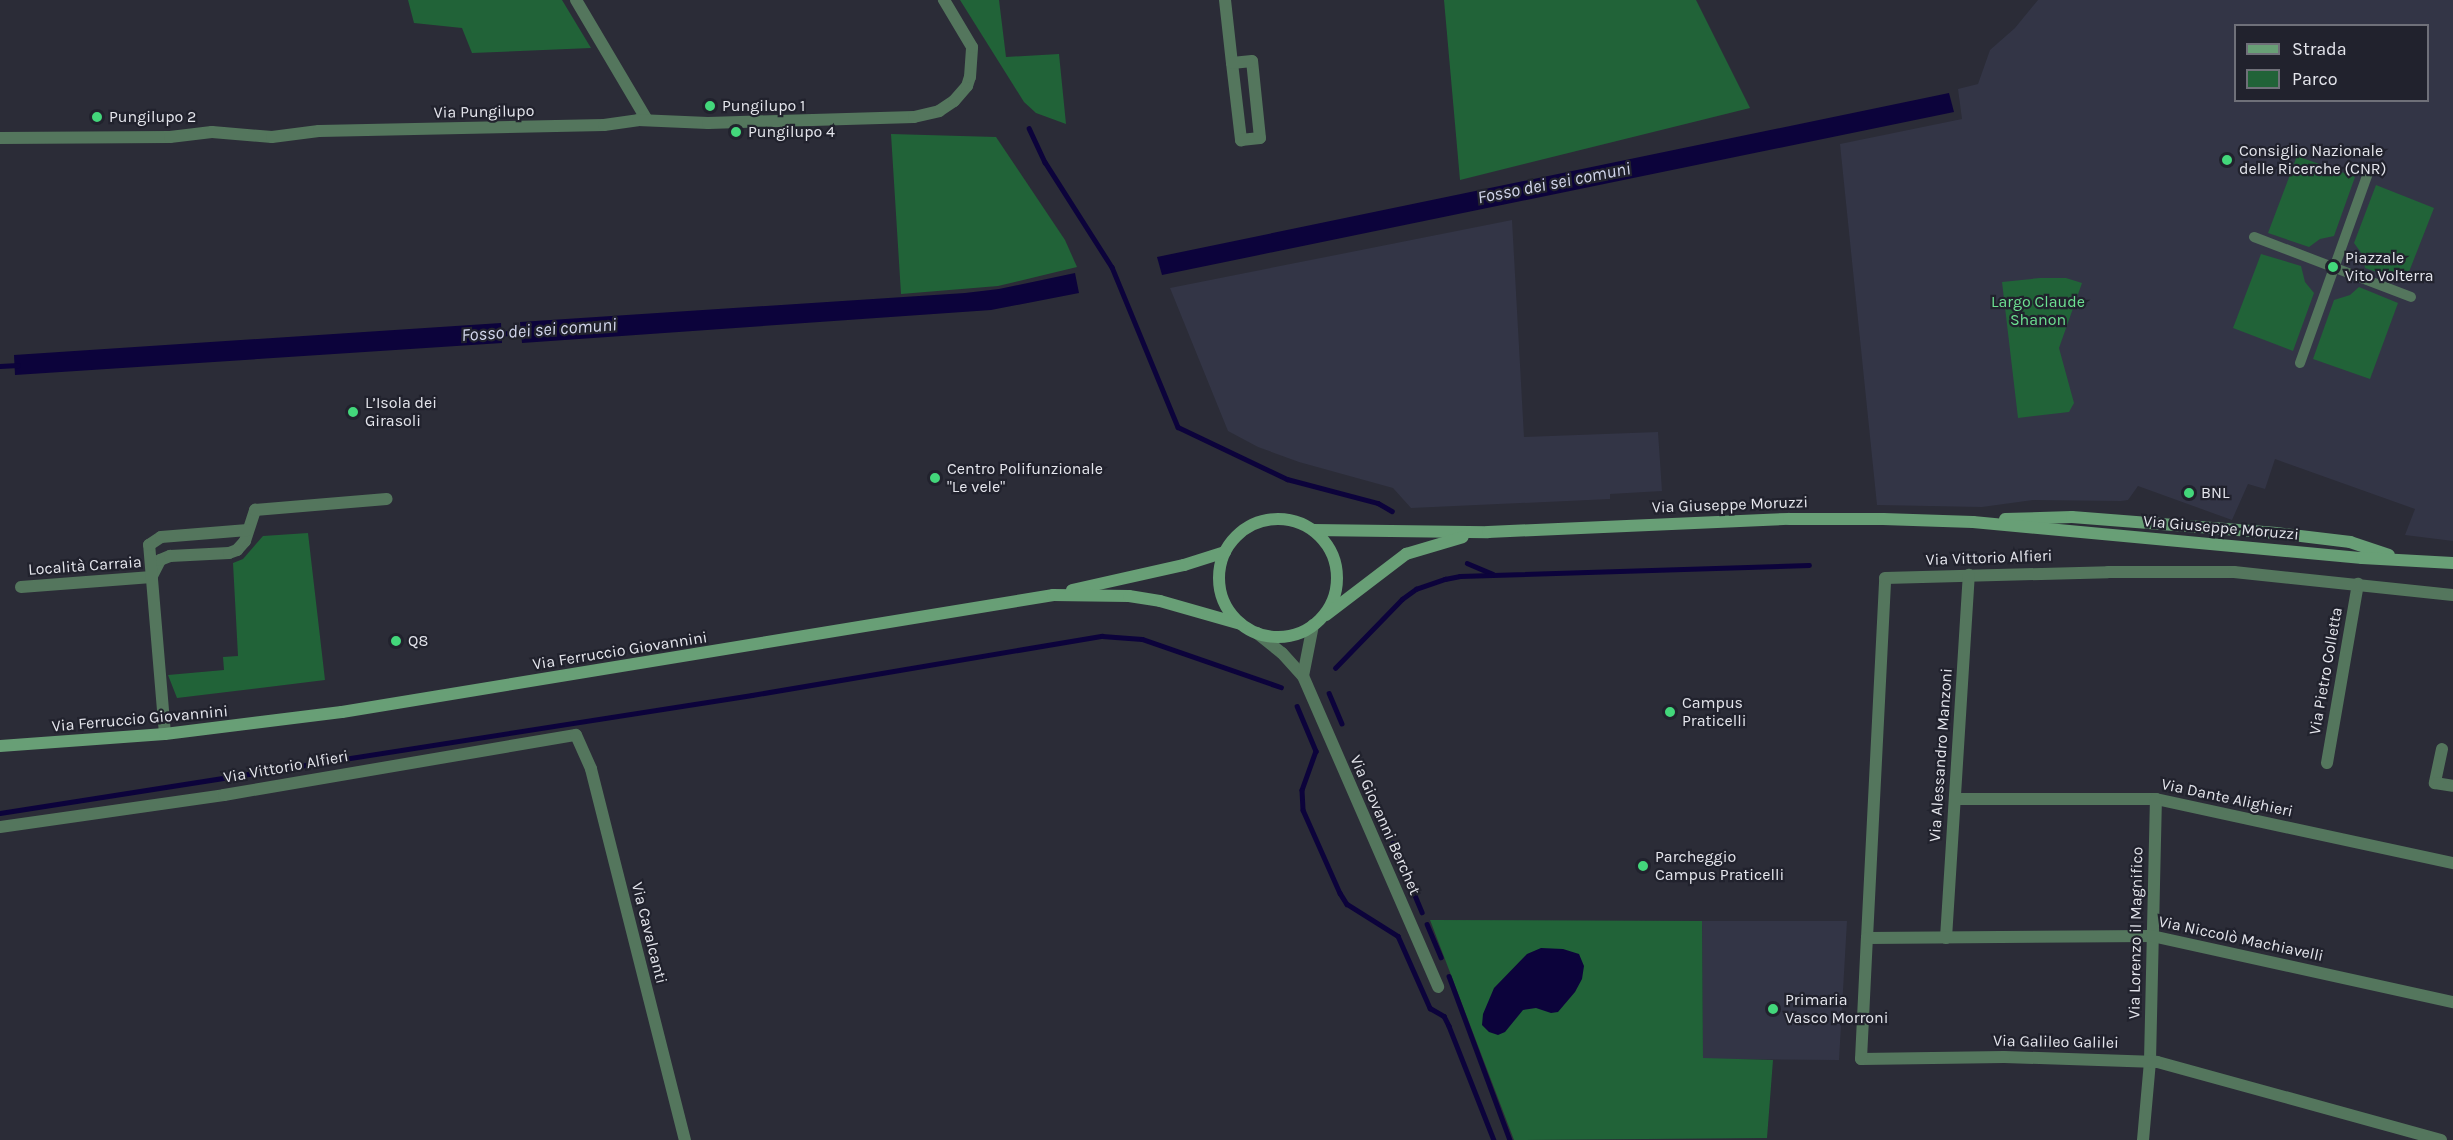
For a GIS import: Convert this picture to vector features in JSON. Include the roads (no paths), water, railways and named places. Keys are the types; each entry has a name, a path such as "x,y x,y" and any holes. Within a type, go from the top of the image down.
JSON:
{"main road":[{"name":"Via Giuseppe Moruzzi","path":"1313,530 1488,532 1789,519 1973,522 2030,516 2072,517 2246,530 2350,542 2395,558 2453,563"},
{"path":"1286,520 1313,530 1331,551 1337,574 1332,603 1316,623 1284,637 1257,633 1241,624 1230,613 1220,591 1220,567 1225,552 1241,532 1263,521 1286,520"},
{"name":"Via Giuseppe Moruzzi","path":"1316,623 1406,554 1439,543 1488,532"},
{"path":"1053,595 1113,579 1184,565 1225,552"},
{"name":"Via Ferruccio Giovannini","path":"0,746 165,734 342,712 1053,595 1129,597 1160,601 1241,624"}],"street":[{"path":"576,0 647,120"},
{"name":"Via Pungilupo","path":"0,138 170,137 212,132 272,137 319,132 604,125 647,120 708,123 914,117 939,111 962,93 970,77 972,47 944,0"},
{"path":"1226,0 1232,63 1241,140 1260,138 1252,61 1232,63"},
{"path":"2300,363 2370,170"},
{"path":"2254,237 2411,297"},
{"name":"Località Carraia","path":"152,578 160,560 170,556 229,553 237,550 248,531 255,510 387,499"},
{"name":"Località Carraia","path":"165,734 149,545 156,539 248,531"},
{"name":"Via Vittorio Alfieri","path":"1867,938 1885,578 2234,572 2453,595"},
{"name":"Via Alessandro Manzoni","path":"1946,938 1969,575"},
{"name":"Località Carraia","path":"21,586 152,578"},
{"name":"Via Pietro Colletta","path":"2327,763 2358,584"},
{"path":"1303,676 1316,623"},
{"name":"Via Giovanni Berchet","path":"1257,633 1282,653 1303,676 1438,987"},
{"name":"Via Vittorio Alfieri","path":"0,827 224,795 576,735"},
{"name":"Via Cavalcanti","path":"576,735 591,769 685,1140"},
{"path":"2442,748 2435,783 2453,786"},
{"name":"Via Dante Alighieri","path":"1955,799 2156,799 2453,863"},
{"name":"Via Lorenzo il Magnifico","path":"2143,1140 2150,1061 2156,799"},
{"name":"Via Niccolò Machiavelli","path":"1946,938 2152,936 2453,1002"},
{"path":"1867,938 1946,938"},
{"name":"Via Galileo Galilei","path":"1867,938 1861,1059 2004,1057 2150,1061 2441,1140"}],"water":[{"path":"1949,93 1954,112 1162,275 1157,257"},
{"path":"1075,273 1079,293 991,310 522,343 520,322 965,293 999,289"},
{"path":"501,323 502,343 15,375 14,355"},
{"path":"1541,948 1563,949 1579,954 1584,966 1582,979 1575,992 1558,1012 1551,1013 1536,1008 1523,1010 1505,1032 1498,1035 1489,1032 1482,1025 1483,1014 1494,988 1527,954"}],"waterway":[{"path":"1029,128 1045,162 1112,267 1178,427 1287,479 1378,503 1392,511"},
{"name":"Fosso dei sei comuni","path":"497,334 527,332"},
{"name":"Fosso dei sei comuni","path":"0,366 18,365"},
{"path":"1467,563 1493,574"},
{"path":"1335,668 1402,599 1416,589 1445,579 1460,576 1809,565"},
{"path":"0,813 752,695 1102,636 1142,639 1281,687"},
{"path":"1329,693 1342,723"},
{"path":"1297,706 1316,751 1302,790 1303,810 1340,893 1347,904 1398,936 1430,1008 1444,1016 1449,1026 1494,1140"},
{"path":"1393,843 1422,912"},
{"path":"1427,924 1441,957"},
{"path":"1449,976 1510,1140"}],"place":[{"name":"Pungilupo 1","path":"710,106"},
{"name":"Pungilupo 2","path":"97,117"},
{"name":"Pungilupo 4","path":"736,132"},
{"name":"Consiglio Nazionale delle Ricerche (CNR)","path":"2227,160"},
{"name":"Piazzale Vito Volterra","path":"2333,267"},
{"name":"L’Isola dei Girasoli","path":"353,412"},
{"name":"Centro Polifunzionale \"Le vele\"","path":"935,478"},
{"name":"BNL","path":"2189,493"},
{"name":"Q8","path":"396,641"},
{"name":"Campus Praticelli","path":"1670,712"},
{"name":"Parcheggio Campus Praticelli","path":"1643,866"},
{"name":"Primaria Vasco Morroni","path":"1773,1009"}],"park label":[{"name":"Largo Claude Shanon","path":"2038,311"}]}
